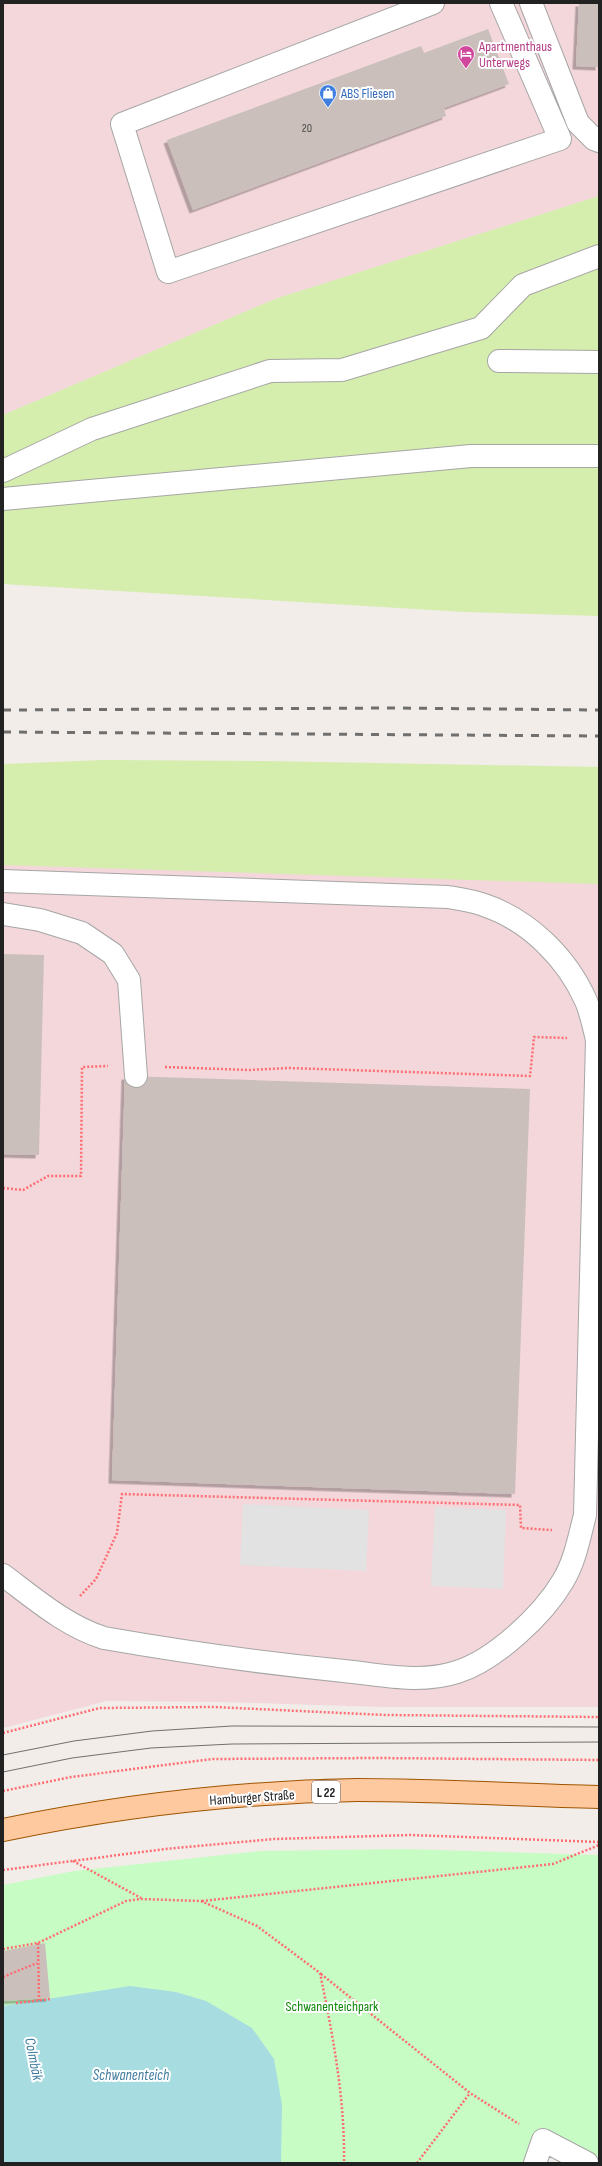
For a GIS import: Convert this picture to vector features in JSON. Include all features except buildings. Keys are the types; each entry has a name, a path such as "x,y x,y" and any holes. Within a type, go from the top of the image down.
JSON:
{"main road":[{"name":"Hamburger Straße","path":"3,1830 55,1819 155,1804 267,1795 357,1790 599,1797"}],"lane":[{"path":"433,3 122,124 168,272 560,139 501,3"},
{"path":"531,3 578,123 594,139 599,141"},
{"path":"3,471 92,429 270,371 342,370 481,328 523,285 599,256"},
{"path":"499,361 599,362"},
{"path":"3,499 471,456 599,456"},
{"path":"3,881 448,897 484,904 520,922 556,954 572,975 586,1003 597,1040 585,1515 576,1552 563,1581 547,1603 522,1632 492,1654 458,1672 416,1680 271,1663 104,1638 89,1632 46,1608 3,1575"},
{"path":"3,914 40,920 82,933 113,954 129,980 136,1071"},
{"path":"535,2163 543,2140 587,2163"}],"path":[{"path":"3,1188 24,1190 48,1176 81,1176 82,1067 136,1071 249,1070 289,1068 530,1076 534,1037"},
{"path":"74,1592 80,1596 96,1579 117,1534 122,1494 520,1505 521,1528 580,1532"},
{"path":"3,1733 100,1708 214,1707 385,1714 599,1717"},
{"path":"3,1870 165,1849 274,1839 411,1835 599,1844"},
{"path":"3,1949 38,1943 126,1901 141,1898 201,1901 553,1864 599,1844"},
{"path":"73,1861 141,1898"},
{"path":"201,1901 257,1926 320,1973 470,2093 543,2140"},
{"path":"38,1943 37,1963 39,2000"},
{"path":"3,1977 37,1963"},
{"path":"320,1973 333,2040 344,2136 344,2163"},
{"path":"16,2003 51,1999"},
{"path":"417,2163 470,2093"}],"shaded area":[{"path":"3,3 599,3 599,196 275,299 3,415"},
{"path":"3,845 599,861 599,1707 385,1707 221,1702 107,1701 3,1728"},
{"path":"243,1504 369,1510 366,1571 240,1565"},
{"path":"435,1507 506,1510 503,1589 431,1586"}],"green space":[{"path":"599,196 599,616 465,612 3,584 3,415 275,299"},
{"path":"104,760 265,761 599,767 599,884 3,865 3,764"},
{"name":"Schwanenteichpark","path":"405,1849 599,1855 599,2157 540,2127 523,2163 3,2163 3,1885 74,1871 260,1851"}],"water":[{"name":"Schwanenteich","path":"130,1986 176,1992 206,2001 252,2028 274,2059 282,2105 281,2163 3,2163 3,2006"}],"tram line":[{"path":"3,1755 74,1741 152,1731 232,1726 599,1727"},
{"path":"3,1772 72,1758 151,1748 232,1744 599,1742"}],"railway":[{"path":"3,710 395,708 599,710"},
{"path":"3,732 599,736"}],"place":[{"name":"Apartmenthaus Unterwegs","path":"466,69"},
{"name":"ABS Fliesen","path":"328,108"}],"water label":[{"name":"Colmbäk","path":"34,2059"}]}
